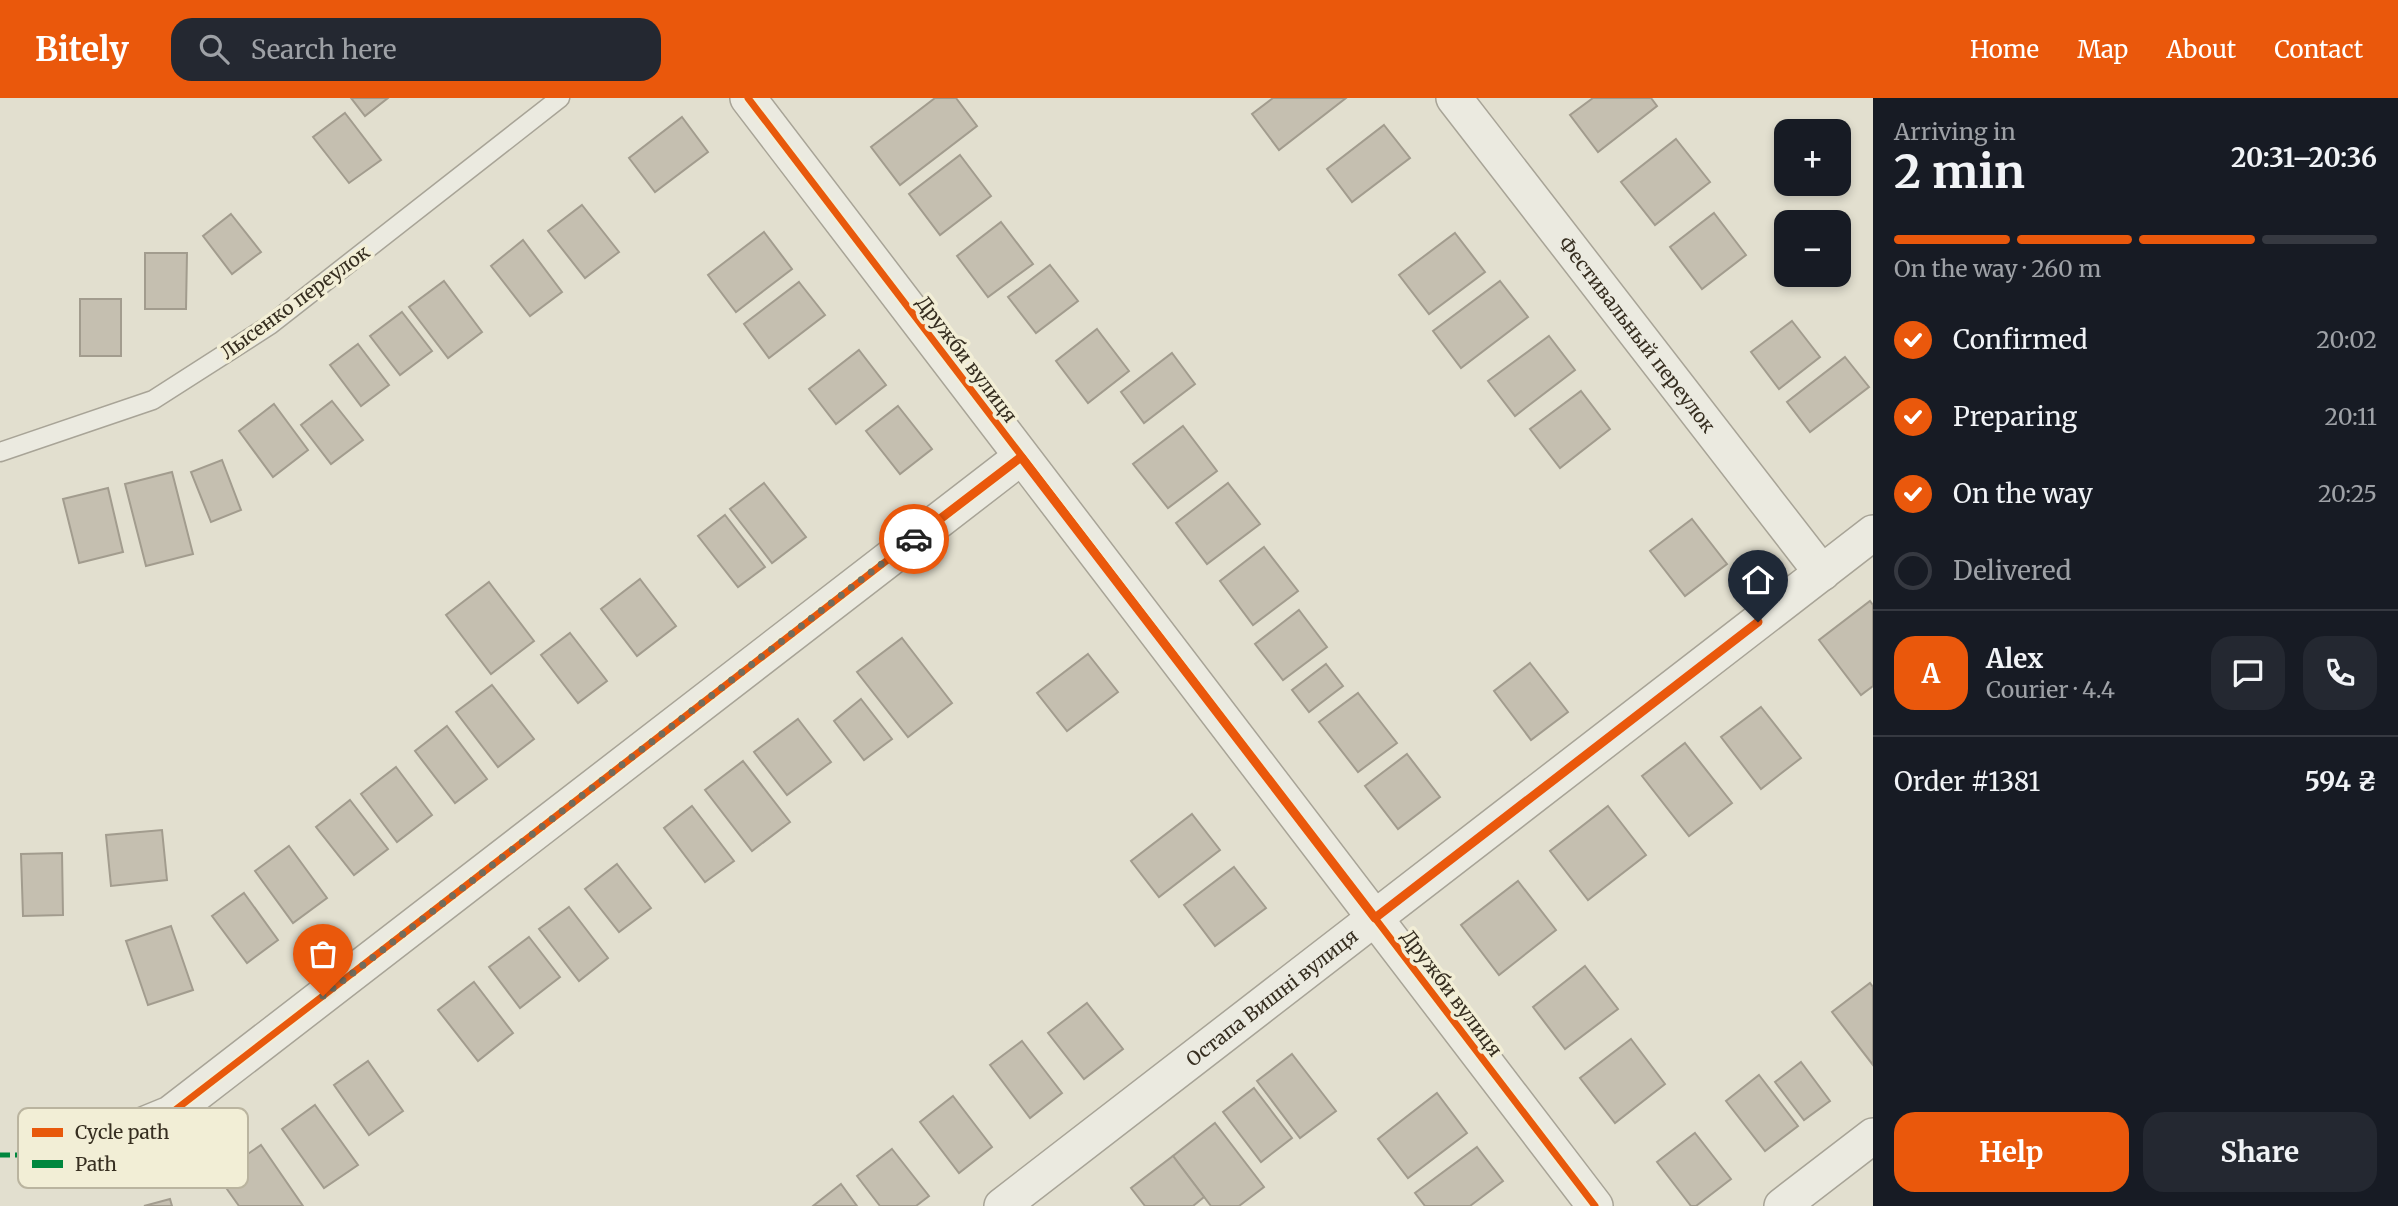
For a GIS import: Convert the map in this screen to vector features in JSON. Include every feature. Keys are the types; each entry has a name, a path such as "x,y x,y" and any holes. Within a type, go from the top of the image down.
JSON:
{"street":[{"name":"Дружби вулиця","path":"748,98 1595,1206"},
{"name":"Фестивальный переулок","path":"1454,98 1822,573"},
{"path":"178,1108 1021,457"},
{"name":"Остапа Вишні вулиця","path":"1002,1206 1873,533"},
{"path":"1782,1206 1873,1136"}],"lane":[{"name":"Лысенко переулок","path":"0,452 153,400 270,325 560,98"}],"building":[{"path":"351,98 388,98 365,116"},
{"path":"935,98 956,98 977,126 900,185 871,147"},
{"path":"1273,98 1346,98 1279,150 1252,114"},
{"path":"1593,98 1651,98 1657,106 1598,152 1570,115"},
{"path":"345,113 381,160 349,183 313,137"},
{"path":"682,117 708,152 655,192 629,158"},
{"path":"1384,125 1410,158 1352,202 1327,169"},
{"path":"1676,139 1710,182 1655,225 1621,182"},
{"path":"960,155 991,196 940,235 909,194"},
{"path":"582,205 619,252 585,278 548,231"},
{"path":"1714,213 1746,255 1702,289 1670,247"},
{"path":"231,214 261,252 232,274 203,236"},
{"path":"1001,222 1033,264 988,297 957,256"},
{"path":"764,232 792,269 736,312 708,275"},
{"path":"1455,233 1485,272 1429,314 1399,275"},
{"path":"523,240 562,292 530,316 491,266"},
{"path":"145,253 187,253 186,309 145,309"},
{"path":"1050,265 1078,301 1036,333 1008,297"},
{"path":"444,281 482,332 448,358 409,307"},
{"path":"1500,281 1528,317 1461,368 1433,331"},
{"path":"799,282 825,315 769,358 744,324"},
{"path":"80,299 121,299 121,356 80,356"},
{"path":"402,312 432,351 400,375 370,336"},
{"path":"1792,321 1820,357 1779,389 1751,352"},
{"path":"1097,329 1129,371 1088,403 1056,361"},
{"path":"1549,336 1575,370 1515,416 1488,381"},
{"path":"358,344 389,385 361,406 330,365"},
{"path":"859,350 886,385 836,424 809,389"},
{"path":"1172,353 1195,384 1144,423 1121,392"},
{"path":"1845,357 1869,387 1810,432 1787,402"},
{"path":"1581,391 1610,429 1560,468 1530,429"},
{"path":"332,401 363,440 331,464 301,425"},
{"path":"274,404 308,450 273,477 239,431"},
{"path":"898,406 932,449 900,474 866,431"},
{"path":"1183,426 1217,471 1168,508 1133,464"},
{"path":"222,460 241,510 211,522 191,472"},
{"path":"172,472 193,554 146,566 125,484"},
{"path":"764,483 806,537 772,563 730,509"},
{"path":"1228,483 1260,524 1207,564 1176,523"},
{"path":"108,488 123,552 79,563 63,499"},
{"path":"725,515 765,567 738,587 698,536"},
{"path":"1692,519 1727,564 1685,596 1650,551"},
{"path":"1264,547 1298,591 1253,625 1220,581"},
{"path":"640,579 676,626 637,656 601,609"},
{"path":"489,582 534,641 491,674 446,615"},
{"path":"1870,601 1873,605 1873,686 1861,695 1819,640"},
{"path":"1299,610 1327,647 1283,680 1255,644"},
{"path":"570,633 607,681 578,703 541,655"},
{"path":"902,638 952,703 908,737 857,672"},
{"path":"1088,654 1118,692 1067,731 1037,693"},
{"path":"1530,663 1568,712 1531,740 1494,691"},
{"path":"1326,664 1343,686 1309,712 1292,690"},
{"path":"492,685 534,739 498,767 456,712"},
{"path":"1358,693 1397,743 1358,772 1319,722"},
{"path":"861,699 892,739 864,760 834,721"},
{"path":"1761,707 1801,758 1761,789 1721,737"},
{"path":"798,719 831,762 787,795 754,752"},
{"path":"447,726 487,779 455,803 415,751"},
{"path":"1685,743 1732,803 1689,836 1642,776"},
{"path":"1407,754 1440,797 1398,829 1365,786"},
{"path":"743,761 790,822 752,851 705,790"},
{"path":"396,767 432,815 397,842 361,794"},
{"path":"350,800 388,849 354,875 316,827"},
{"path":"692,806 734,861 705,882 664,828"},
{"path":"1608,806 1646,855 1588,900 1550,851"},
{"path":"1192,814 1220,850 1159,897 1131,861"},
{"path":"162,830 167,880 111,886 106,835"},
{"path":"289,846 327,898 293,923 255,871"},
{"path":"62,853 63,915 23,916 21,854"},
{"path":"617,864 651,908 619,932 585,889"},
{"path":"1234,867 1266,908 1215,946 1184,905"},
{"path":"1518,881 1556,930 1499,975 1461,925"},
{"path":"244,893 278,940 247,963 212,916"},
{"path":"569,907 608,958 579,981 539,929"},
{"path":"171,926 193,990 148,1005 126,941"},
{"path":"529,937 560,977 520,1008 489,967"},
{"path":"1585,966 1618,1009 1565,1049 1533,1007"},
{"path":"474,982 513,1033 478,1061 438,1010"},
{"path":"1870,983 1873,987 1873,1065 1832,1012"},
{"path":"1087,1003 1123,1049 1084,1079 1048,1033"},
{"path":"1631,1039 1665,1084 1615,1123 1580,1078"},
{"path":"1022,1041 1062,1093 1030,1118 990,1065"},
{"path":"1292,1054 1336,1111 1300,1138 1257,1081"},
{"path":"368,1061 403,1111 369,1135 334,1085"},
{"path":"1801,1062 1830,1101 1804,1120 1775,1082"},
{"path":"1759,1075 1798,1126 1765,1151 1726,1101"},
{"path":"1254,1088 1292,1138 1261,1162 1223,1112"},
{"path":"1437,1093 1467,1133 1408,1178 1378,1139"},
{"path":"953,1096 992,1147 959,1173 920,1122"},
{"path":"315,1105 358,1165 324,1188 282,1129"},
{"path":"1215,1123 1264,1187 1239,1206 1211,1206 1173,1156"},
{"path":"1695,1133 1731,1179 1696,1206 1691,1206 1657,1162"},
{"path":"261,1145 303,1206 239,1206 226,1188 248,1188 248,1154"},
{"path":"1477,1147 1503,1181 1470,1206 1425,1206 1415,1193"},
{"path":"892,1149 929,1196 916,1206 880,1206 857,1176"},
{"path":"1173,1156 1204,1197 1193,1206 1145,1206 1131,1188"},
{"path":"841,1184 857,1206 813,1206"},
{"path":"170,1199 172,1206 144,1206"}],"marked path":[{"path":"0,1155 18,1155"}],"cycle path":[{"path":"748,98 1595,1206"},
{"path":"178,1108 1021,457"}],"way so far":[{"path":"323,996 914,539"}],"route":[{"path":"914,539 1021,457 1375,918 1758,622"}]}
